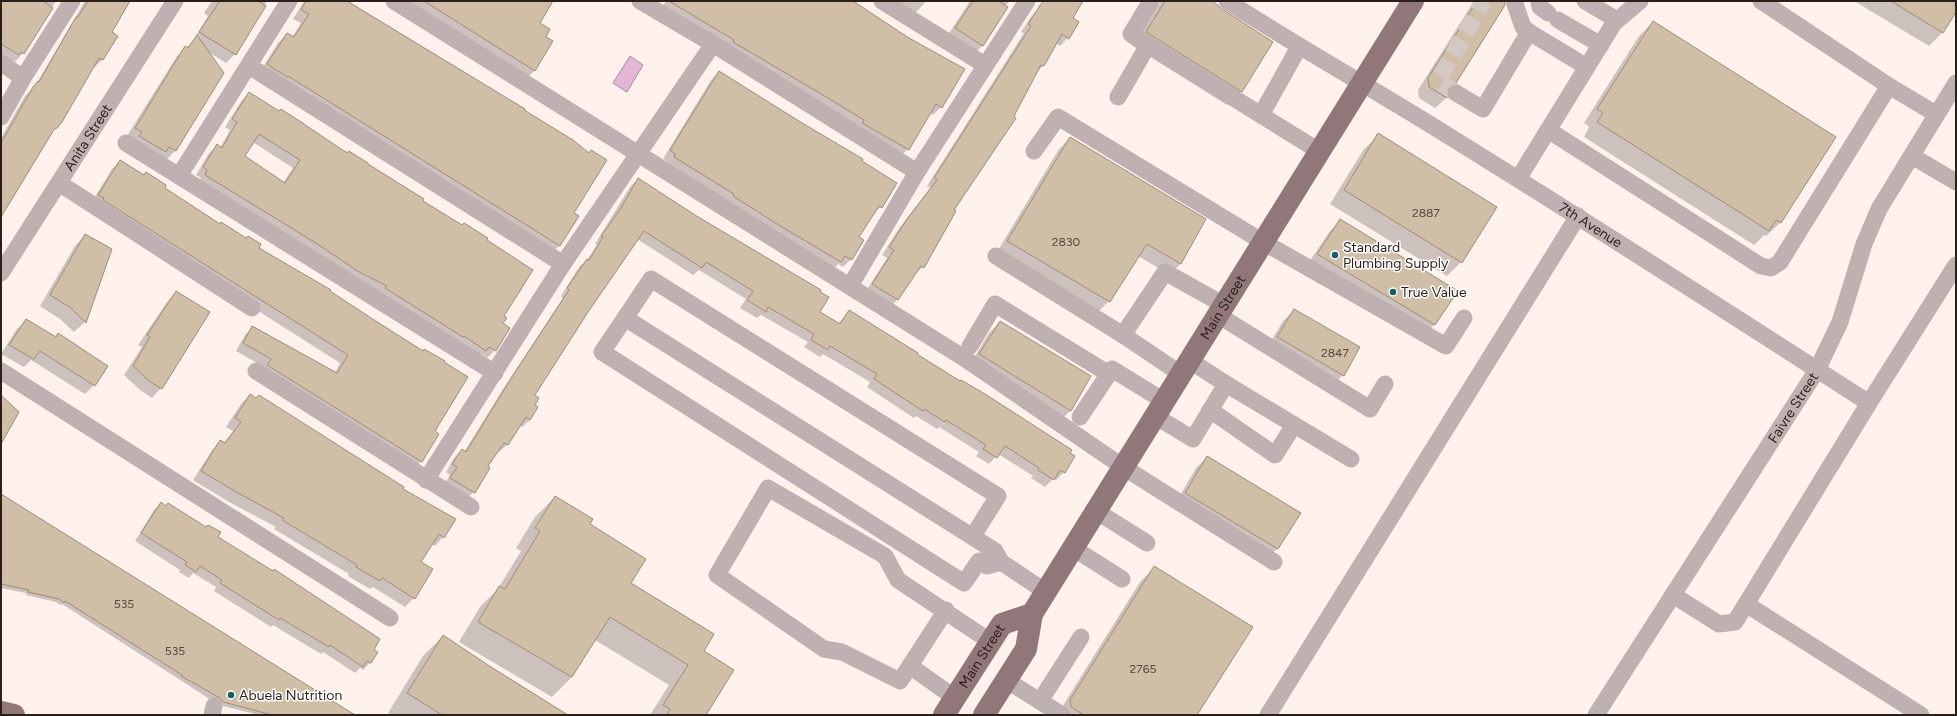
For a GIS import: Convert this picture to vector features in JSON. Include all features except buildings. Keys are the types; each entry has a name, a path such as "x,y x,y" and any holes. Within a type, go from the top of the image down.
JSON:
{"main road":[{"name":"Main Street","path":"991,712 1006,680 1026,649 1032,614 1362,82 1407,3"},
{"name":"Main Street","path":"950,706 1002,624 1032,614"},
{"path":"1,712 14,715"}],"street":[{"path":"1,117 23,78 72,1"},
{"name":"Anita Street","path":"1,273 175,1"},
{"path":"179,176 289,1"},
{"path":"394,1 964,358 1123,467 1274,562"},
{"path":"640,1 713,44 917,172"},
{"path":"882,1 985,65"},
{"path":"850,286 917,172 1027,1"},
{"path":"1151,1 1131,34 1319,151"},
{"name":"7th Avenue","path":"1227,1 1299,47 1362,82 1578,216 1869,404"},
{"path":"1514,1 1523,27 1587,67"},
{"path":"1584,1 1617,20"},
{"path":"1518,179 1617,20 1640,1"},
{"path":"1761,1 1889,86 1936,114"},
{"path":"1548,11 1601,45"},
{"path":"1456,93 1483,109 1529,32"},
{"path":"426,480 563,264 640,154 713,44"},
{"path":"1118,96 1148,45"},
{"path":"1261,115 1299,47"},
{"path":"1,63 23,78"},
{"path":"249,66 563,264"},
{"name":"Faivre Street","path":"1596,715 1817,370 1840,322 1864,244 1880,209 1956,83"},
{"path":"1548,130 1761,266 1771,268 1780,262 1889,86"},
{"path":"1034,151 1058,117 1263,242 1446,346 1464,318"},
{"path":"126,143 495,373"},
{"path":"1912,156 1956,182"},
{"path":"59,183 252,308"},
{"path":"1268,715 1578,216"},
{"path":"996,256 1123,336 1185,367 1226,384 1351,459"},
{"path":"1673,595 1719,624 1734,622 1956,265"},
{"path":"1123,336 1165,272 1370,409 1385,384"},
{"path":"971,529 998,496 652,279 602,352 964,583 979,561 987,566 1001,562"},
{"path":"970,346 995,304 1109,374"},
{"path":"625,318 971,529 995,551 1001,562 1046,592"},
{"path":"1080,417 1112,369 1160,408 1193,439 1226,384"},
{"path":"1,371 390,618"},
{"path":"256,371 426,480 471,507"},
{"path":"1210,410 1275,455 1294,425"},
{"path":"946,610 900,681 842,652 824,649 717,575 768,488 885,556 898,580 946,610 991,642"},
{"path":"1096,511 1147,543"},
{"path":"1073,548 1122,579"},
{"path":"1746,604 1921,715"},
{"path":"1040,701 1081,637"},
{"path":"910,666 950,706"},
{"path":"1006,680 1062,715"}],"shaded area":[{"path":"630,56 643,65 627,92 613,83"}],"tunnel":[{"path":"1456,93 1441,83 1440,77 1484,1"}],"place":[{"name":"Standard Plumbing Supply","path":"1335,255"},
{"name":"True Value","path":"1393,292"},
{"name":"Abuela Nutrition","path":"231,695"}]}
